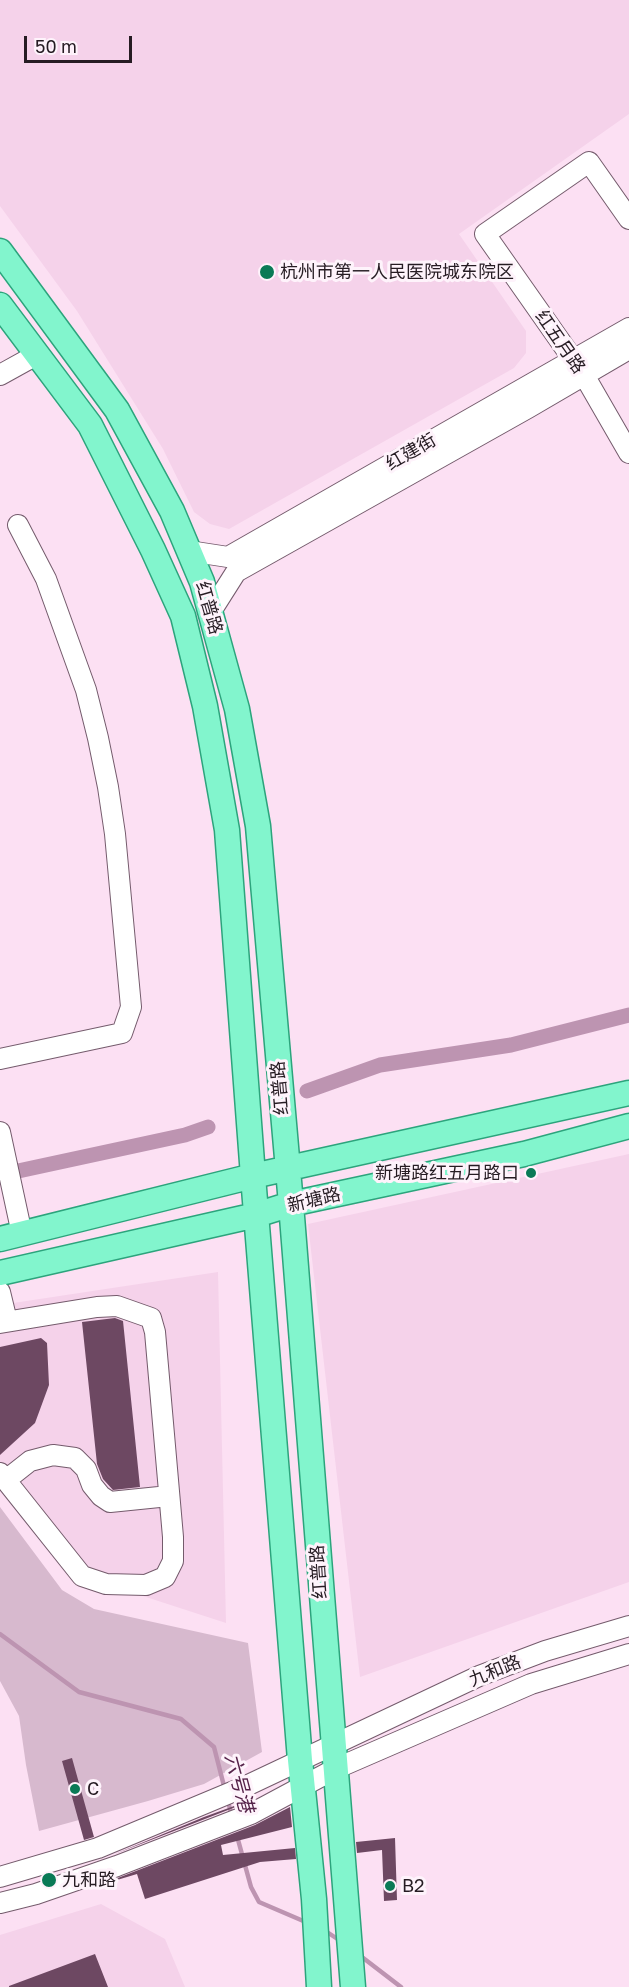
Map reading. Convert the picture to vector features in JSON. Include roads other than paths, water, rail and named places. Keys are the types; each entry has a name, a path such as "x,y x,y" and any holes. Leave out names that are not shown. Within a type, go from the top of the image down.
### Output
{"main road":[{"name":"红普路","path":"0,251 117,410 172,512 202,582 237,710 258,826 286,1169 291,1204 353,1979"},
{"name":"红普路","path":"0,305 90,424 183,616 205,706 227,830 302,1786 314,1899 319,1987"},
{"name":"新塘路","path":"11,1237 253,1176 629,1093"},
{"name":"新塘路","path":"0,1273 256,1215 291,1204 524,1154 629,1126"}],"street":[{"name":"红五月路","path":"629,219 589,162 485,234 578,368 629,453"},
{"name":"红建街","path":"210,613 236,572 578,368 629,328"},
{"name":"红建街","path":"189,551 228,557 578,368 629,349"},
{"path":"0,375 38,354"},
{"path":"0,1059 122,1033 131,1007 115,834 98,738 86,690 46,579 18,525"},
{"path":"0,1132 11,1237"},
{"path":"0,1292 3,1322 117,1306 151,1318 155,1332 169,1496 173,1561 165,1577 146,1585 106,1584 82,1576 3,1476 30,1461 53,1455 75,1458 86,1469 92,1485 101,1496 110,1502 169,1496"},
{"name":"九和路","path":"0,1877 98,1848 244,1787 480,1676 545,1651 629,1626"},
{"name":"九和路","path":"0,1903 107,1870 251,1814 335,1769 531,1684 629,1654"}],"waterway":[{"path":"307,1091 380,1065 511,1045 629,1015"},
{"path":"0,1175 185,1135 208,1127"},
{"name":"六号港","path":"0,1634 79,1692 181,1719 214,1747 225,1790"},
{"name":"六号港","path":"227,1798 232,1816"},
{"name":"六号港","path":"237,1836 251,1887 259,1902 308,1923"},
{"name":"六号港","path":"324,1930 342,1942"},
{"name":"六号港","path":"358,1954 401,1987"}],"place":[{"name":"杭州市第一人民医院城东院区","path":"267,272"},
{"name":"新塘路红五月路口","path":"531,1173"},
{"name":"C","path":"75,1789"},
{"name":"九和路","path":"49,1880"},
{"name":"B2","path":"390,1886"}]}
